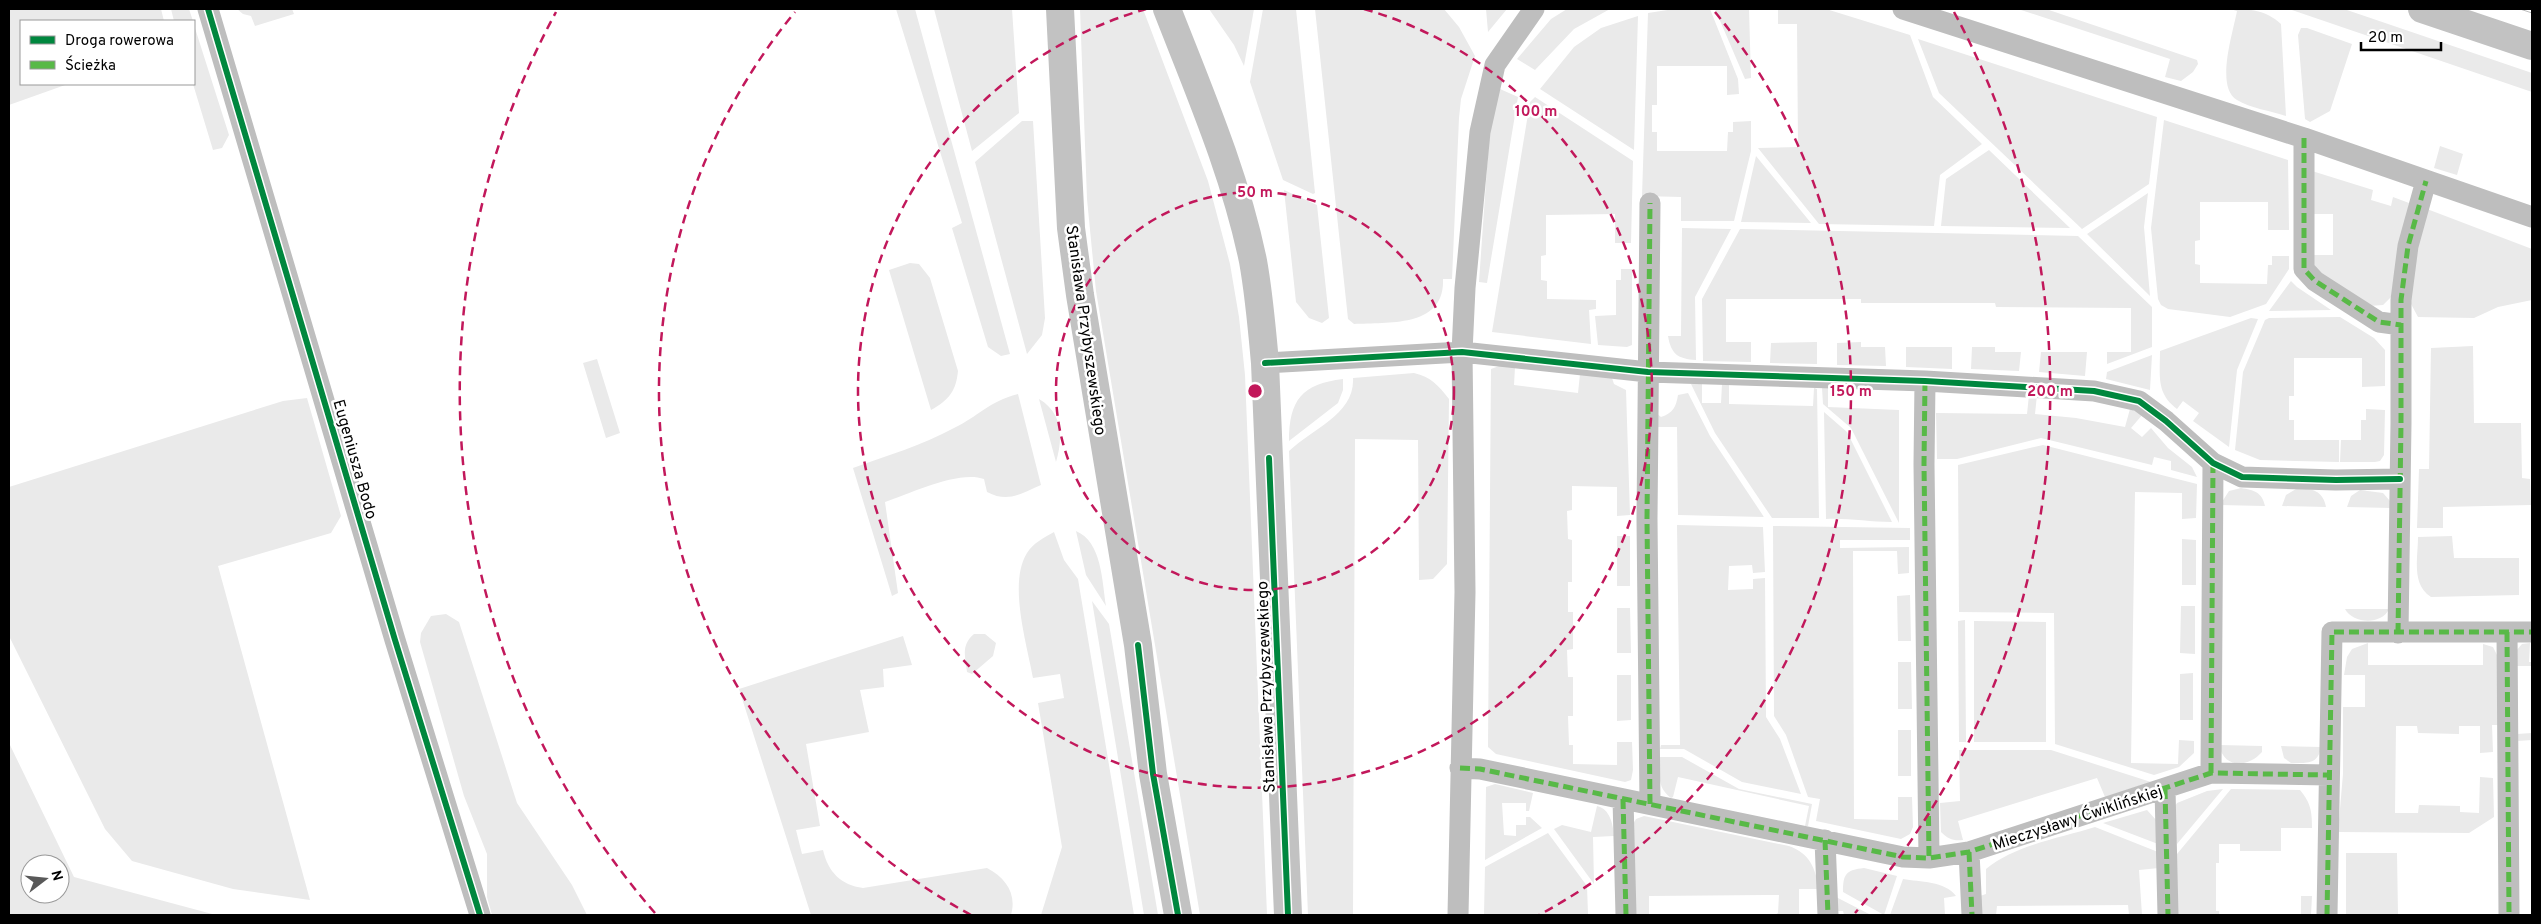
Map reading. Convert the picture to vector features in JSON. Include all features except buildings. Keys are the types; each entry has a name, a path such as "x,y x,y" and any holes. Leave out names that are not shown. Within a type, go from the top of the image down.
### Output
{"street":[{"name":"Eugeniusza Bodo","path":"208,9 393,631 480,915"},
{"name":"Stanisława Przybyszewskiego","path":"1060,9 1071,228 1077,276 1138,645 1153,774 1178,915"},
{"name":"Stanisława Przybyszewskiego","path":"1167,9 1221,149 1239,205 1257,286 1265,363 1288,915"},
{"path":"1458,915 1464,592 1462,352 1466,288 1480,132 1495,65 1534,9"},
{"path":"1904,9 2304,138 2532,218"},
{"path":"2422,9 2532,46"},
{"path":"2304,138 2304,269 2320,285 2380,322 2402,325"},
{"path":"2398,633 2402,325 2400,300 2408,246 2426,181"},
{"path":"1650,203 1646,520 1650,804"},
{"path":"1265,363 1462,352 1648,372 1925,381 2094,391 2139,401 2213,463 2242,477 2336,480 2400,479"},
{"path":"1925,381 1924,464 1929,858"},
{"path":"2211,773 2213,463"},
{"path":"2327,915 2332,632 2532,632"},
{"path":"2507,632 2509,915"},
{"name":"Mieczysławy Ćwiklińskiej","path":"1460,768 1480,769 1902,857 1929,858 1969,852 2211,773 2330,775"},
{"path":"2164,789 2168,915"},
{"path":"1623,799 1626,915"},
{"path":"1825,840 1828,915"},
{"path":"1969,852 1972,915"}],"shaded area":[{"path":"9,9 161,9 164,20 20,20 20,85 65,85 9,105"},
{"path":"171,9 189,9 193,20 174,20"},
{"path":"237,9 292,9 294,14 255,26 251,16 243,14"},
{"path":"896,9 915,9 1010,354 1001,356 988,347 952,228 962,223"},
{"path":"934,9 1012,9 1019,113 972,151"},
{"path":"1080,9 1143,9 1208,181 1230,264 1239,317 1245,375 1267,915 1200,915 1096,291 1087,199"},
{"path":"1209,9 1254,9 1244,66 1234,45"},
{"path":"1263,9 1296,9 1315,193 1313,194 1283,180 1250,82"},
{"path":"1315,9 1444,9 1459,27 1475,56 1461,99 1459,118 1452,279 1443,279 1441,295 1435,306 1425,314 1412,319 1398,322 1354,324 1348,319"},
{"path":"1486,9 1507,9 1488,32"},
{"path":"1567,9 1610,9 1574,29 1535,70 1517,59 1551,19"},
{"path":"1674,9 1710,9 1738,79 1739,94 1727,95 1727,66 1657,66 1657,105 1652,105 1652,132 1657,132 1657,151 1727,151 1728,132 1733,132 1733,122 1751,121 1751,151 1734,221 1681,221 1681,197 1642,196 1648,13"},
{"path":"1715,9 1749,9 1751,78 1745,79"},
{"path":"1778,9 1826,9 1910,35 1933,97 1982,144 1940,175 1934,226 1819,224 1758,148 1798,147 1797,24 1778,24"},
{"path":"2018,9 2046,9 2197,60 2198,64 2193,72 2181,81 2165,77 2170,59"},
{"path":"2230,9 2244,9 2264,13 2281,24 2286,116 2248,105 2237,100 2231,93 2227,84 2226,72 2229,45 2237,11"},
{"path":"2289,9 2344,9 2532,73 2532,92"},
{"path":"1638,16 1634,150 1540,89 1574,47 1601,28"},
{"path":"195,28 229,135 222,148 213,150 193,85 195,85"},
{"path":"2301,28 2307,28 2352,44 2330,111 2310,122 2305,119 2298,35"},
{"path":"1918,39 2157,117 2149,184 2082,229 1939,93"},
{"path":"1500,89 1518,97 1487,283 1479,282 1490,125"},
{"path":"1535,97 1633,161 1631,243 1615,243 1615,214 1546,215 1546,255 1541,256 1541,280 1547,281 1547,299 1596,300 1596,309 1589,310 1591,344 1492,332 1530,102"},
{"path":"2164,120 2288,160 2289,230 2268,230 2268,202 2200,202 2200,240 2195,241 2195,264 2200,265 2200,283 2267,284 2268,265 2272,265 2272,256 2289,256 2289,269 2266,304 2230,317 2168,309 2161,305 2158,299 2151,228"},
{"path":"1022,121 1033,121 1045,318 1042,335 1027,354 975,162"},
{"path":"2440,146 2463,154 2457,175 2434,168"},
{"path":"1989,150 2070,228 1941,226 1946,179"},
{"path":"1756,156 1811,223 1741,222"},
{"path":"2312,171 2373,190 2371,200 2391,206 2393,197 2409,203 2392,296 2383,305 2369,306 2322,276 2314,265 2313,255 2333,255 2333,214 2313,214"},
{"path":"1284,190 1317,205 1329,318 1322,323 1309,318 1296,302"},
{"path":"2148,193 2144,227 2150,296 2087,234"},
{"path":"2427,209 2532,249 2532,300 2498,307 2474,318 2418,317 2410,302 2417,242"},
{"path":"1682,228 1731,229 1695,297 1696,360 1680,357 1676,354 1671,347 1668,336 1681,336"},
{"path":"1740,229 2078,236 2152,307 2152,347 2107,364 2107,352 2131,352 2131,308 1996,307 1995,303 1861,303 1861,299 1726,299 1726,342 1751,342 1751,362 1703,361 1702,299"},
{"path":"910,263 919,264 930,278 958,371 955,384 947,399 931,410 889,270"},
{"path":"1621,269 1632,269 1632,345 1627,347 1598,345 1595,316 1616,315 1616,280 1621,280"},
{"path":"2291,281 2297,287 2331,310 2269,311"},
{"path":"2340,317 2374,338 2385,350 2385,386 2362,387 2362,358 2294,358 2294,396 2289,396 2289,420 2294,420 2294,440 2339,440 2339,462 2260,460 2235,450 2243,372 2265,320 2269,318"},
{"path":"2251,318 2258,319 2237,370 2229,447 2193,421 2199,413 2183,401 2177,409 2165,397 2160,376 2160,351"},
{"path":"1817,342 1817,364 1770,363 1771,343"},
{"path":"1861,342 1861,347 1885,347 1886,366 1837,365 1837,343"},
{"path":"2473,346 2474,423 2521,423 2522,478 2530,479 2531,505 2443,507 2443,528 2417,528 2419,469 2429,469 2431,348"},
{"path":"1906,347 1952,347 1952,369 1906,367"},
{"path":"1972,347 1995,347 1995,352 2021,352 2019,371 1971,369"},
{"path":"2041,352 2087,352 2085,376 2039,372"},
{"path":"2152,355 2150,390 2106,379 2107,372"},
{"path":"597,359 620,433 606,438 583,363"},
{"path":"1502,365 1515,367 1514,385 1578,393 1580,374 1612,378 1614,384 1626,390 1630,515 1617,516 1617,487 1572,486 1572,510 1567,511 1568,539 1572,540 1572,582 1568,582 1568,612 1573,612 1573,649 1567,650 1568,677 1573,677 1573,716 1568,716 1569,745 1573,745 1573,764 1617,765 1617,742 1632,742 1633,770 1631,780 1625,782 1496,754 1488,747 1491,369"},
{"path":"1414,373 1434,382 1449,399 1447,564 1433,579 1419,580 1418,440 1355,439 1353,915 1308,915 1289,451 1340,411 1352,391 1353,378"},
{"path":"1343,379 1343,390 1338,403 1289,441 1292,415 1295,405 1301,396 1317,385"},
{"path":"1691,384 1702,384 1702,403 1721,403 1722,384 1729,385 1729,404 1813,406 1814,388 1817,389 1819,518 1772,518 1715,433"},
{"path":"1822,388 1828,388 1828,407 1899,410 1899,523 1851,428 1823,404"},
{"path":"1688,393 1710,436 1764,517 1678,515 1677,427 1656,427 1656,413 1661,417 1668,414 1675,406 1678,395"},
{"path":"1018,394 1041,485 1014,496 1001,497 987,492 984,479 974,477 962,478 935,484 885,502 898,593 892,596 853,468 930,440 963,423 991,405"},
{"path":"2029,395 2037,395 2035,414 2076,418 2125,427 2130,409 2143,414 2131,428 2142,437 2151,428 2168,448 2192,467 2197,477 2171,470 2171,461 2154,457 2152,465 2041,438 1957,459 1937,459 1936,413 2027,414"},
{"path":"307,398 341,516 331,533 218,566 310,900 233,889 132,861 105,829 9,636 9,487 283,401"},
{"path":"1039,399 1053,411 1057,419 1060,444 1056,462"},
{"path":"2366,409 2385,410 2384,455 2380,461 2375,462 2340,462 2341,440 2361,440 2361,420 2366,420"},
{"path":"1824,412 1847,432 1892,522 1826,519"},
{"path":"2043,445 2197,484 2196,518 2182,519 2182,493 2135,492 2131,763 2178,764 2179,740 2194,741 2194,753 2179,767 2154,775 2055,744 2054,613 1959,612 1958,465"},
{"path":"2241,488 2260,495 2265,506 2220,505 2229,491"},
{"path":"2296,489 2316,491 2322,497 2326,507 2282,506 2286,495"},
{"path":"2360,490 2383,493 2390,501 2391,508 2347,507 2351,496"},
{"path":"1677,525 1763,527 1765,572 1753,573 1752,565 1729,566 1728,590 1753,589 1753,579 1765,578 1766,717 1780,739 1801,794 1742,782 1684,749 1660,749 1661,745 1680,745"},
{"path":"1773,526 1910,528 1910,540 1840,540 1840,548 1909,547 1909,573 1898,574 1897,551 1853,551 1854,819 1898,820 1898,797 1912,797 1913,827 1910,834 1901,839 1816,821 1820,799 1808,797 1786,735 1774,716"},
{"path":"1076,531 1085,536 1096,553 1102,574 1106,606 1086,575"},
{"path":"1054,532 1064,560 1078,579 1134,915 1041,915 1062,847 1038,703 1064,698 1060,674 1033,678 1023,631 1019,580 1022,566 1032,546"},
{"path":"1617,536 1630,536 1630,586 1617,586"},
{"path":"2452,536 2454,558 2519,558 2519,595 2431,597 2425,592 2418,578 2418,537"},
{"path":"2182,539 2196,540 2196,585 2182,585"},
{"path":"1910,595 1911,641 1898,641 1897,596"},
{"path":"1092,601 1109,624 1158,915 1144,915"},
{"path":"2181,606 2195,606 2195,654 2180,653"},
{"path":"1617,608 1630,608 1631,653 1617,653"},
{"path":"2345,609 2389,609 2380,618 2367,621 2354,618"},
{"path":"446,614 459,622 517,803 572,885 587,915 492,915 487,897 487,854 464,796 420,642 421,633 431,616"},
{"path":"1965,620 1966,742 1959,742 1958,621"},
{"path":"1974,621 2046,622 2046,742 1974,742"},
{"path":"974,634 985,634 996,643 993,656 972,674 967,672 965,651 967,642"},
{"path":"903,636 912,665 883,669 884,687 860,690 869,732 806,744 820,826 796,830 802,854 823,850 828,865 837,876 848,884 863,888 987,868 1000,877 1008,887 1012,900 1011,915 811,915 739,689"},
{"path":"2368,643 2368,665 2483,665 2483,644 2493,647 2497,655 2499,725 2492,725 2493,752 2480,753 2480,726 2459,726 2459,734 2418,733 2417,726 2396,726 2395,813 2418,813 2419,805 2460,806 2460,812 2479,813 2480,777 2493,778 2494,817 2469,833 2338,832 2343,774 2343,707 2365,707 2365,675 2344,675 2347,657 2352,649"},
{"path":"2530,643 2529,662 2532,662 2532,666 2514,666 2516,651 2522,644"},
{"path":"1898,662 1911,662 1912,709 1898,709"},
{"path":"2193,673 2193,720 2180,720 2180,674"},
{"path":"1617,675 1631,675 1631,720 1617,721"},
{"path":"1898,730 1911,730 1911,776 1898,776"},
{"path":"2532,733 2532,740 2517,741 2517,734"},
{"path":"9,743 63,854 20,854 20,904 70,904 70,869 74,877 216,915 9,915"},
{"path":"2219,745 2262,746 2262,752 2250,761 2237,764 2226,758"},
{"path":"2281,746 2321,747 2320,753 2311,762 2291,763 2284,758"},
{"path":"1959,750 2051,750 2151,782 2105,797 2097,778 1958,821 1963,840 1953,840 1941,832 1940,803 1960,801"},
{"path":"1660,757 1682,757 1739,789 1812,804 1808,826 1805,826 1809,806 1678,777 1673,797 1671,798 1666,794 1661,785"},
{"path":"1495,784 1533,793 1529,811 1526,811 1526,803 1502,803 1504,835 1516,836 1516,825 1526,825 1526,817 1530,817 1542,828 1485,860 1486,787"},
{"path":"2223,789 2177,844 2172,811 2177,803 2207,791"},
{"path":"2231,789 2300,790 2307,799 2310,808 2312,828 2281,828 2281,851 2240,851 2240,844 2219,844 2219,863 2216,863 2216,911 2219,911 2219,915 2176,915 2173,854 2177,854"},
{"path":"1597,806 1608,814 1612,822 1614,836 1593,837 1594,884 1554,829 1562,825 1591,832"},
{"path":"2147,810 2157,821 2158,844 2103,823"},
{"path":"1644,816 1789,846 1807,857 1816,874 1819,889 1799,889 1799,915 1775,915 1778,913 1779,895 1766,895 1649,896 1649,915 1632,915 1629,831 1636,819"},
{"path":"2095,827 2158,852 2159,868 2139,870 2142,915 2129,915 2128,905 1997,906 1996,915 1980,915 1980,896 1986,894 1986,869 2010,854 2024,848"},
{"path":"1548,833 1587,886 1588,914 1484,915 1485,867"},
{"path":"2346,853 2397,853 2398,915 2346,915"},
{"path":"1864,868 1897,876 1884,915 1843,892 1847,874 1853,870"},
{"path":"1903,879 1939,885 1945,887 1956,896 1944,898 1945,915 1890,915"},
{"path":"2301,896 2312,896 2311,915 2301,915"},
{"path":"1836,897 1871,915 1844,915 1843,911 1837,911"}],"tram line":[{"path":"2520,9 2532,13"}],"marked path":[{"path":"2304,138 2304,269 2315,281 2379,322 2401,325"},
{"path":"2398,633 2401,300 2408,246 2426,181"},
{"path":"1650,203 1647,519 1650,804"},
{"path":"1925,381 1924,464 1929,858"},
{"path":"2211,773 2213,463"},
{"path":"2327,915 2332,632 2532,632"},
{"path":"2507,632 2509,915"},
{"path":"1460,768 1480,769 1903,857 1929,858 1969,852 2211,773 2329,775"},
{"path":"2165,789 2168,915"},
{"path":"1623,799 1626,915"},
{"path":"1825,840 1828,915"},
{"path":"1969,852 1972,915"}],"cycle path":[{"path":"208,9 395,640 480,915"},
{"path":"1265,363 1462,352 1648,372 1925,381 2094,391 2139,401 2166,421 2213,463 2242,477 2336,480 2400,479"},
{"path":"1269,458 1288,915"},
{"path":"1138,645 1153,774 1178,915"}]}
